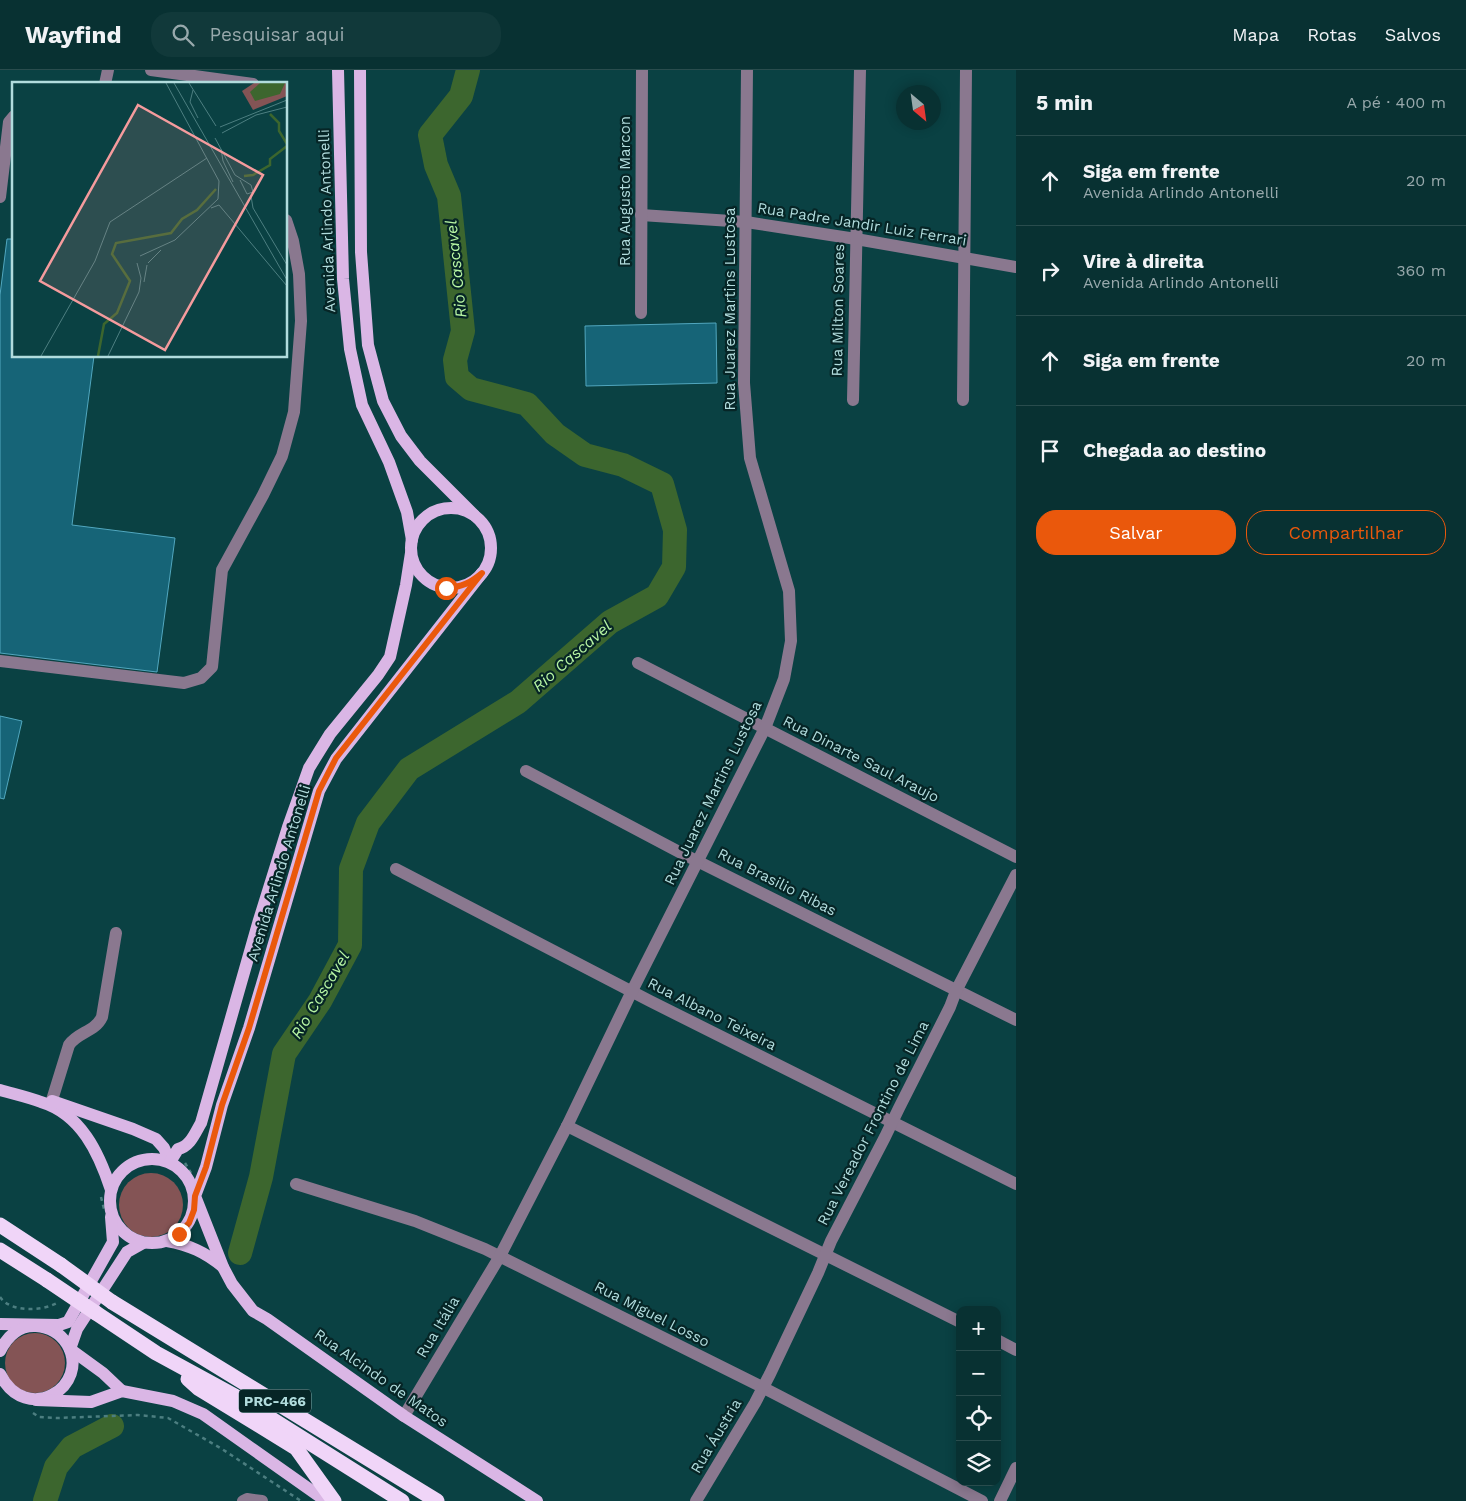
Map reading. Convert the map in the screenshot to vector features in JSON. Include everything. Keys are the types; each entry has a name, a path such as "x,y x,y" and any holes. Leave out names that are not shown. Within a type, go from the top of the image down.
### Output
{"highway":[{"name":"PRC-466","path":"0,1225 61,1265 112,1302 437,1501"},
{"name":"PRC-466","path":"0,1250 156,1353 235,1396 402,1501"},
{"name":"PRC-466","path":"156,1353 198,1388 296,1448 334,1501"}],"main road":[{"name":"Avenida Arlindo Antonelli","path":"170,1162 178,1149 185,1148 192,1140 201,1123 259,920 288,827 309,768 330,734 378,675 390,657 411,553 412,540 408,512 389,462 362,405 350,348 342,278 338,70"},
{"name":"Avenida Arlindo Antonelli","path":"167,1241 179,1234 189,1223 194,1210 196,1191 206,1167 222,1105 249,1028 319,791 336,758 482,573 488,562 491,549 489,536 483,524 420,462 401,436 383,401 368,345 361,252 360,70"},
{"name":"Avenida Arlindo Antonelli","path":"412,540 416,528 425,518 436,511 449,508 462,510 474,515"},
{"path":"411,553 415,566 423,577 434,584 446,588 460,587 472,582 482,573"},
{"path":"0,1090 47,1101 156,1139 164,1148 170,1162"},
{"path":"0,1351 12,1334 21,1328 59,1325 68,1322 113,1242 102,1162 84,1131 47,1101"},
{"path":"105,1190 117,1176 134,1163 156,1158 170,1162"},
{"name":"Rua Alcindo de Matos","path":"170,1162 182,1170 191,1182 196,1191 223,1267 232,1284 253,1311 268,1319 404,1416 537,1501"},
{"path":"108,1213 123,1232 143,1243"},
{"name":"Rua Alcindo de Matos","path":"143,1243 167,1241 186,1244 212,1258 223,1267"},
{"path":"36,1400 55,1394 69,1379 72,1369 70,1349 77,1329 127,1252 143,1243"},
{"path":"0,1324 43,1326 55,1331 64,1339 70,1349 103,1373 122,1391"},
{"path":"0,1374 5,1384 13,1393 24,1398 36,1400 91,1402 122,1391 173,1401 203,1414 326,1501"}],"street":[{"path":"151,70 239,82"},
{"name":"Rua Augusto Marcon","path":"641,313 642,70"},
{"name":"Rua Juarez Martins Lustosa","path":"500,1256 567,1126 632,991 765,728 784,679 790,642 789,591 750,458 744,383 747,70"},
{"name":"Rua Milton Soares","path":"853,400 860,70"},
{"path":"964,400 966,70"},
{"path":"0,197 9,122 12,118"},
{"name":"Rua Padre Jandir Luiz Ferrari","path":"642,215 746,222 856,238 1016,267"},
{"path":"0,661 184,683 200,678 212,667 222,570 282,456 294,412 301,321 300,284 293,241 288,226"},
{"name":"Rua Dinarte Saul Araujo","path":"638,663 1016,857"},
{"name":"Rua Brasilio Ribas","path":"526,771 1016,1020"},
{"name":"Rua Albano Teixeira","path":"396,869 632,991 1016,1184"},
{"name":"Rua Vereador Frontino de Lima","path":"762,1387 782,1349 831,1241 1016,875"},
{"path":"47,1101 69,1045 74,1038 99,1024 102,1017 116,933"},
{"path":"567,1126 956,1320"},
{"name":"Rua Miguel Losso","path":"296,1184 415,1221 500,1256 762,1387 982,1501"},
{"name":"Rua Itália","path":"404,1416 500,1256"},
{"path":"1001,1342 1016,1350"},
{"name":"Rua Áustria","path":"696,1501 762,1387"},
{"path":"1000,1501 1016,1468"},
{"path":"243,1501 247,1499 262,1501"}],"path":[{"path":"178,1149 196,1191"},
{"path":"105,1190 108,1213"},
{"path":"0,1297 2,1300 20,1308 41,1308 54,1305 60,1301"},
{"path":"32,1412 39,1417 57,1418 138,1415 168,1418 222,1449 301,1501"}],"shaded area":[{"path":"145,1173 157,1173 174,1182 181,1193 183,1205 181,1217 174,1228 157,1237 145,1237 133,1232 124,1223 119,1211 119,1199 124,1187 133,1178"},
{"path":"29,1333 41,1333 52,1338 60,1346 65,1357 63,1375 52,1388 41,1393 29,1393 18,1388 10,1380 5,1369 5,1357 10,1346 18,1338"}],"building":[{"path":"7,239 12,239 12,358 94,358 72,525 175,538 157,672 0,653 0,295"},
{"path":"716,323 717,383 586,386 585,326"},
{"path":"0,716 22,721 4,799 0,798"}],"waterway":[{"name":"Rio Cascavel","path":"240,1253 261,1177 284,1054 320,1001 350,945 351,869 368,823 409,769 518,702 610,622 657,596 674,567 675,530 662,484 623,465 585,455 555,434 527,404 471,389 457,377 455,360 463,331 449,196 436,165 430,135 461,96 468,70"},
{"name":"Rio Cascavel","path":"45,1501 56,1467 72,1447 112,1426"}],"route":[{"path":"179,1234 189,1223 194,1210 195,1196 206,1167 222,1105 249,1028 319,791 336,758 482,573 472,582 460,587 446,588"}]}
